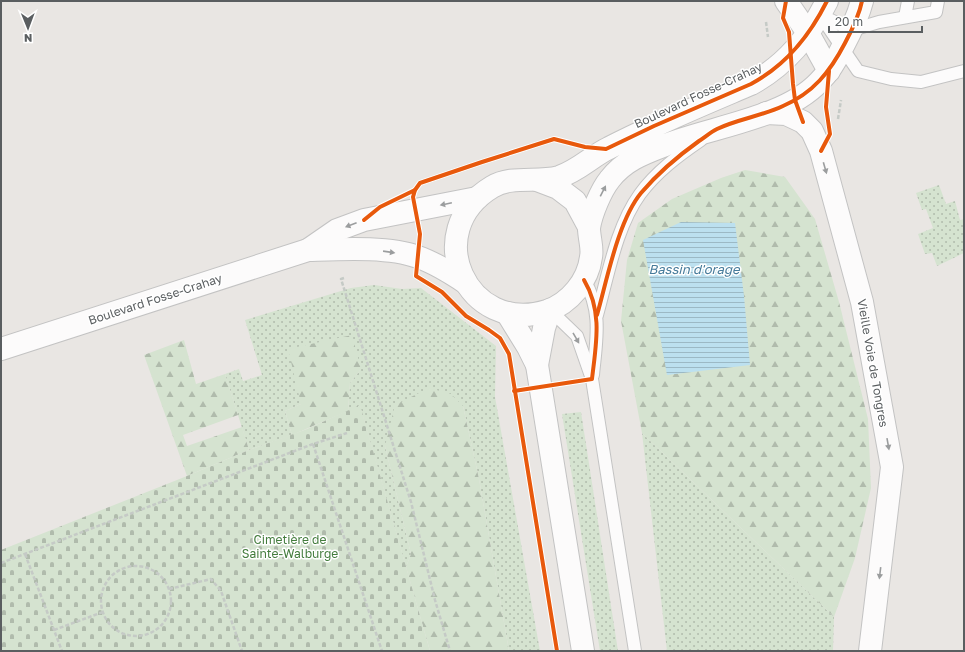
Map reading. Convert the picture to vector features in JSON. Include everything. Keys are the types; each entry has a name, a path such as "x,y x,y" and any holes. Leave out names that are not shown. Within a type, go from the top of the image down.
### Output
{"main road":[{"path":"786,1 808,33 828,71"},
{"name":"Boulevard Fosse-Crahay","path":"589,228 595,208 604,189 624,164 638,156 677,140 766,113 796,100 818,83 828,71 847,39 862,1"},
{"name":"Boulevard Fosse-Crahay","path":"466,284 457,261 456,236 464,215 477,198 495,185 516,180 537,180 560,177 585,164 606,149 766,76 790,56 808,33 823,8"},
{"name":"Vieille Voie de Tongres","path":"766,113 786,114 803,122 812,131 821,152 862,302 892,467 870,651"},
{"name":"Boulevard Fosse-Crahay","path":"1,349 308,250 354,249 385,251 417,256 446,270 466,284 486,304 507,313 530,315 550,310 567,300 584,280 592,257 589,228 575,201 558,188 537,180"},
{"name":"Boulevard Fosse-Crahay","path":"308,250 337,230 364,220 477,198"},
{"path":"536,364 544,328 550,310"},
{"path":"507,313 528,347 536,364 583,651"}],"lane":[{"path":"905,18 908,1"},
{"path":"847,39 879,22 936,12 938,1"},
{"path":"823,8 847,39"},
{"path":"823,8 847,39 858,71 891,79 921,82 964,71"},
{"path":"592,379 597,334 597,315 620,234 629,213 640,194 656,176 682,153 716,129"},
{"path":"584,280 590,291 597,315"},
{"path":"550,310 576,336 592,379 635,651"}],"path":[{"path":"765,19 768,33 767,39"},
{"path":"348,277 341,279 411,502 435,600 450,651"},
{"path":"1,562 313,444 347,433"},
{"path":"313,444 382,651"},
{"path":"25,554 62,651"},
{"path":"138,566 151,569 162,578 169,589 171,603 168,616 159,627 147,634 134,636 120,632 109,624 103,612 101,599 104,585 113,575 124,568 138,566"},
{"path":"169,589 211,579 221,591 242,651"},
{"path":"54,630 103,612"}],"green space":[{"path":"745,170 785,177 815,219 839,302 868,419 871,488 855,558 834,617 642,433 621,321 627,260 638,223 672,199 721,178"},
{"path":"939,185 946,204 955,201 960,220 964,219 964,253 937,266 932,253 925,254 918,234 933,228 926,209 922,210 916,193"},
{"path":"374,285 402,289 421,288 496,346 495,397 540,651 509,651 479,479 463,406 385,446 411,554 406,567 360,406 348,411 350,383 361,369 301,404 285,411 292,435 249,450 225,374 239,369 243,381 262,375 245,320 351,288"},
{"path":"352,335 361,369 350,383 348,411 292,435 285,411 301,404 288,349"},
{"path":"184,340 196,384 225,374 238,415 183,435 187,446 242,427 249,450 187,476 144,355"},
{"path":"429,388 451,394 463,406 479,479 509,651 430,651 406,567 411,554 385,446 395,405"},
{"name":"Cimetière de Sainte-Walburge","path":"360,405 430,651 1,651 1,550 249,450 307,429"},
{"path":"581,412 618,651 600,651 562,414"},
{"path":"642,433 834,617 833,651 667,651"}],"water":[{"name":"Bassin d'orage","path":"681,222 735,223 744,296 750,365 667,375 643,240"}],"cycle path":[{"path":"786,1 783,18 789,32 795,100 803,122"},
{"path":"557,651 509,354 500,338 466,316 442,292 416,276 420,234 413,197 415,190 420,183 554,139 585,147 606,149 654,126 751,84 786,59 804,38 827,1"},
{"path":"597,315 614,251 626,219 641,193 668,165 712,132 733,123 783,106 794,101 812,88 827,72 839,54 855,23 862,1"},
{"path":"821,151 830,134 826,107 829,71"},
{"path":"364,220 380,207 415,190"},
{"path":"514,391 592,379 597,328 594,304 584,280"}]}
